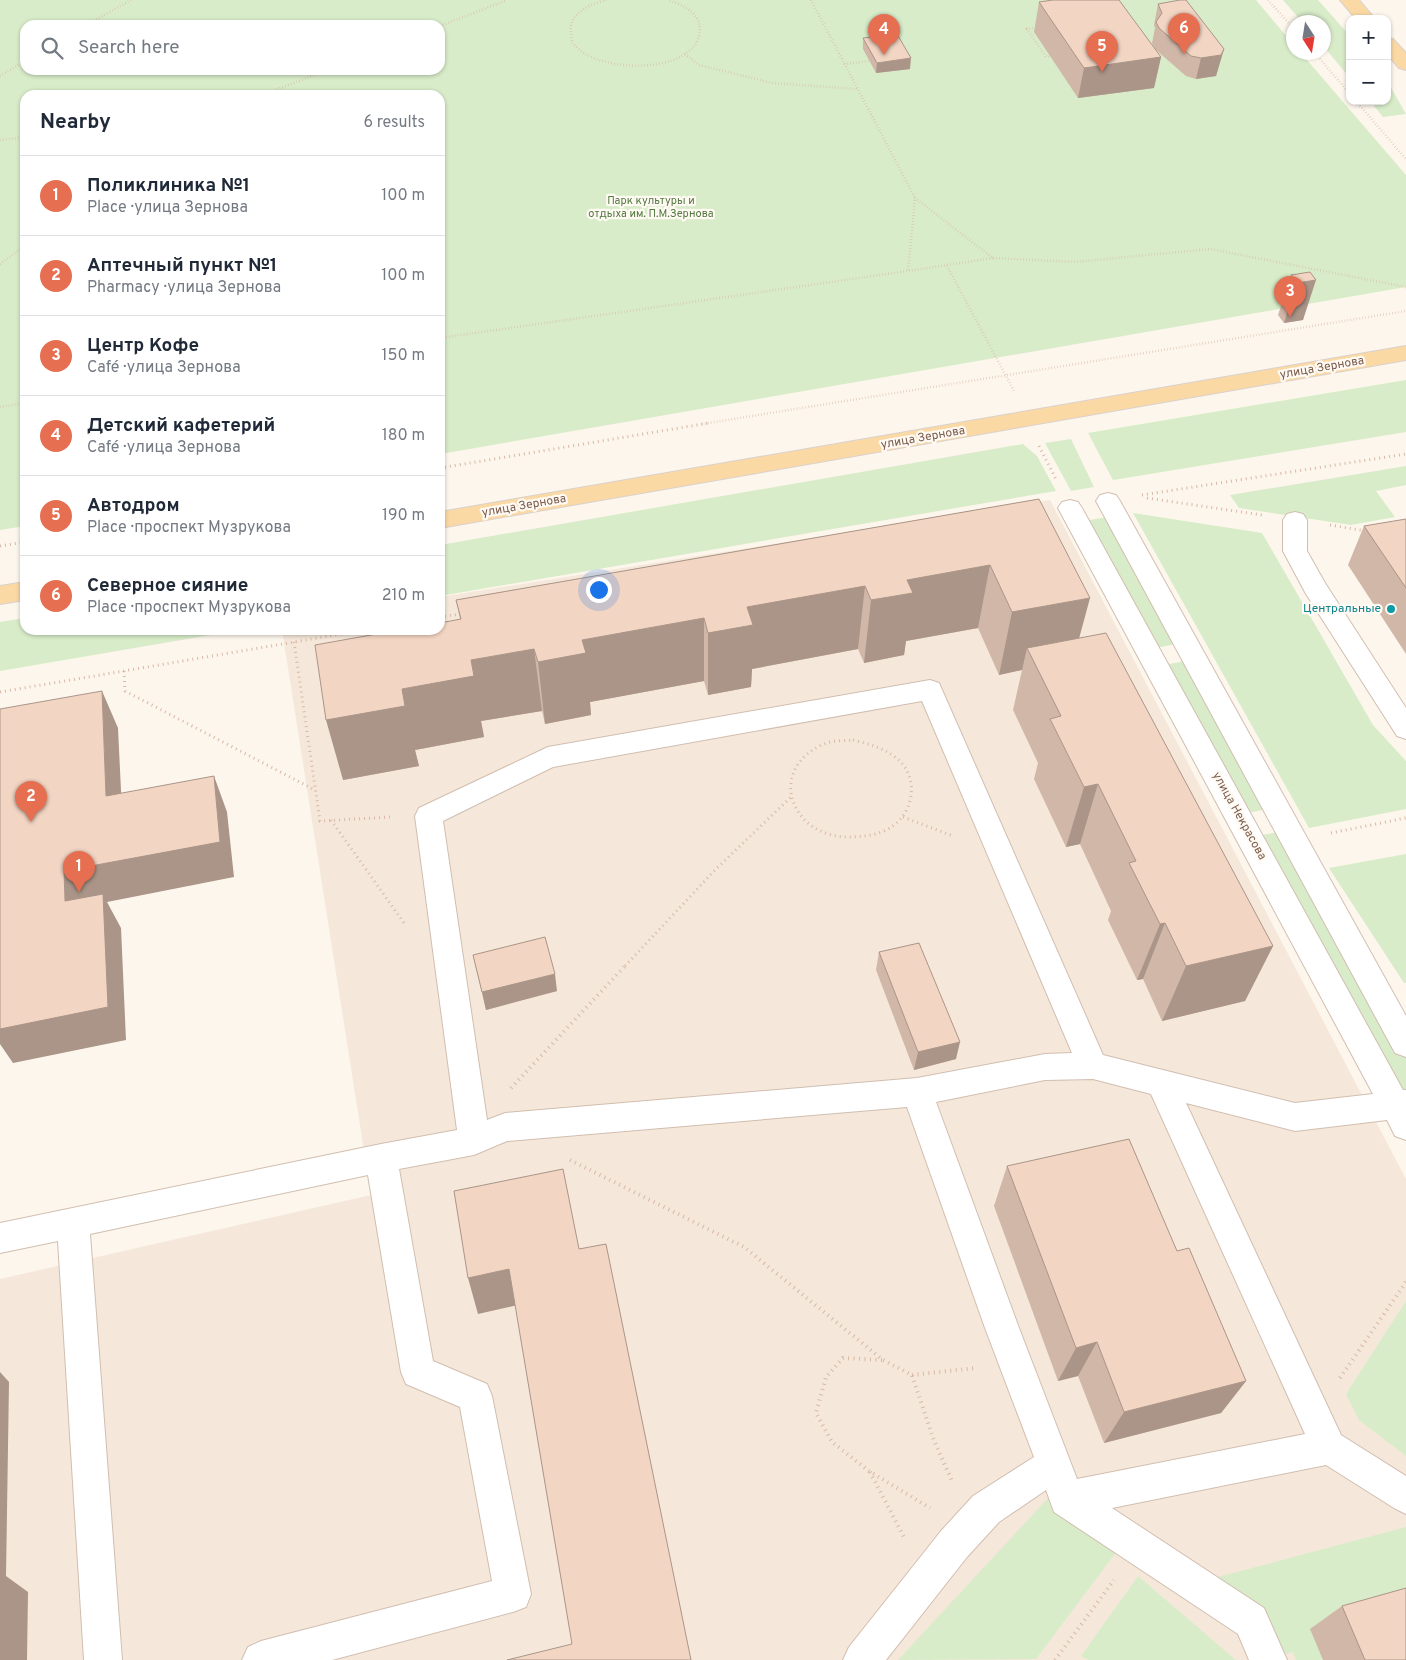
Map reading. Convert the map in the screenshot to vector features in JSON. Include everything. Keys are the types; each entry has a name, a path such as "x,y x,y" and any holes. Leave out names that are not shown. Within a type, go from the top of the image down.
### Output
{"main road":[{"path":"1349,0 1362,15"},
{"path":"1391,47 1406,64"},
{"name":"улица Зернова","path":"445,519 1406,353"},
{"path":"0,595 20,592"}],"street":[{"path":"1108,501 1296,840 1406,1044"},
{"name":"улица Некрасова","path":"1070,508 1403,1112"},
{"path":"1295,520 1295,551 1316,588 1406,729"},
{"path":"471,1127 429,816 548,757 930,690 1093,1066"},
{"path":"0,1238 381,1158 471,1127 505,1127 917,1092 1045,1067 1093,1066 1295,1117 1403,1112"},
{"path":"1161,1083 1329,1448 1406,1496"},
{"path":"917,1092 1068,1499 1251,1621 1268,1660"},
{"path":"262,1660 513,1594 475,1396 418,1372 381,1158"},
{"path":"73,1223 103,1660"},
{"path":"1068,1499 1329,1448"},
{"path":"862,1660 926,1578 977,1520 1054,1464"}],"path":[{"path":"95,20 131,0"},
{"path":"445,24 507,0"},
{"path":"606,0 583,10 572,20 569,32 572,43 584,54 601,61 622,66 667,62 685,54 696,44 702,33 700,22 692,12 679,3 668,0"},
{"path":"810,0 915,198 993,258"},
{"path":"1268,0 1286,20"},
{"path":"1045,26 1027,29 1046,57 1050,56"},
{"path":"685,54 699,65 772,83 857,89"},
{"path":"1321,60 1346,89"},
{"path":"844,64 869,61"},
{"path":"0,76 20,64"},
{"path":"276,90 314,75"},
{"path":"1359,105 1406,159"},
{"path":"0,140 20,138"},
{"path":"908,271 915,198"},
{"path":"445,337 993,258 1075,262 1210,249 1406,287"},
{"path":"0,264 20,250"},
{"path":"946,266 1008,376"},
{"path":"445,467 746,416 1008,376 1406,311"},
{"path":"0,407 20,404"},
{"path":"1373,532 1134,496 1406,454"},
{"path":"0,546 20,543"},
{"path":"445,616 470,612"},
{"path":"0,692 335,635"},
{"path":"294,642 320,821 429,816"},
{"path":"124,671 125,691 315,790"},
{"path":"853,740 875,744 894,755 907,770 913,789 910,808 898,824 878,835 854,839 830,835 809,824 794,807 791,796 788,786 794,767 809,751 831,742 853,740"},
{"path":"471,1127 494,1106 716,869 791,796"},
{"path":"1296,840 1406,818"},
{"path":"331,820 396,914 408,928"},
{"path":"567,1158 744,1247 883,1360 912,1375 1016,1363"},
{"path":"1315,1416 1406,1282"},
{"path":"883,1360 843,1358 826,1377 816,1413 832,1442 869,1471 977,1520"},
{"path":"912,1375 934,1441 955,1486 977,1520"},
{"path":"869,1471 926,1578"},
{"path":"1055,1660 1139,1546"}],"shaded area":[{"path":"1050,500 1406,1179 1406,1660 0,1660 0,1279 371,1195 283,635 445,635 445,596"}],"green space":[{"name":"Парк культуры и отдыха им. П.М.Зернова","path":"0,0 1256,0 1286,36 1286,60 1307,60 1406,175 1406,287 445,453 445,90 20,90 20,527 0,530"},
{"path":"1283,0 1318,0 1346,32 1346,73 1331,55 1331,15 1296,15"},
{"path":"1391,88 1406,114 1383,117 1373,105 1391,105"},
{"path":"1406,380 1406,432 1113,480 1088,433"},
{"path":"1071,439 1094,487 1071,491 1045,443"},
{"path":"1023,444 1037,456 1056,491 445,595 445,544"},
{"path":"1406,466 1406,485 1376,491 1395,517 1351,525 1239,508 1230,495"},
{"path":"1133,513 1262,533 1373,725 1406,761 1406,809 1309,828"},
{"path":"1113,516 1182,643 1155,648 1084,521"},
{"path":"20,619 20,635 211,635 0,671 0,622"},
{"path":"1190,660 1271,808 1244,814 1164,665"},
{"path":"1284,831 1406,1053 1406,1096 1256,836"},
{"path":"1406,854 1406,983 1404,983 1329,868"},
{"path":"1406,1301 1406,1456 1359,1420 1346,1394"},
{"path":"1048,1498 1120,1547 1036,1659 898,1660"},
{"path":"1406,1527 1406,1660 1296,1660 1293,1652 1271,1658 1203,1581"},
{"path":"1138,1576 1236,1660 1089,1660 1081,1656"}],"building":[{"path":"1053,0 1119,0 1161,57 1084,68 1039,2"},
{"path":"1186,0 1224,49 1221,55 1201,58 1191,56 1159,28 1156,22 1162,13 1158,4"},
{"path":"897,34 911,58 877,63 863,38"},
{"path":"1310,272 1316,280 1297,283 1291,275"},
{"path":"1039,499 1090,598 1012,612 990,565 907,580 913,593 871,600 865,586 747,607 753,625 708,633 704,618 582,640 586,653 538,662 534,649 471,660 474,676 402,689 405,706 326,720 315,645 371,635 445,635 445,622 461,619 456,600"},
{"path":"1406,519 1406,588 1364,526"},
{"path":"1106,633 1273,946 1186,966 1165,923 1160,924 1129,863 1136,861 1098,784 1084,787 1050,719 1061,716 1027,648"},
{"path":"102,691 106,796 214,776 220,842 64,871 65,901 103,894 108,1007 0,1029 0,709"},
{"path":"545,937 555,974 482,992 473,955"},
{"path":"919,943 960,1042 918,1052 879,952"},
{"path":"1129,1139 1177,1251 1189,1248 1246,1381 1124,1412 1097,1342 1076,1348 1007,1166"},
{"path":"563,1169 579,1249 606,1244 691,1660 507,1660 572,1644 509,1269 468,1278 454,1191"},
{"path":"1406,1588 1406,1660 1365,1660 1342,1606"}],"place":[{"name":"Северное сияние","path":"1184,54"},
{"name":"Детский кафетерий","path":"884,55"},
{"name":"Автодром","path":"1102,72"},
{"name":"Центр Кофе","path":"1290,317"},
{"name":"Центральные","path":"1391,609"},
{"name":"Аптечный пункт №1","path":"31,822"},
{"name":"Поликлиника №1","path":"79,892"}]}
